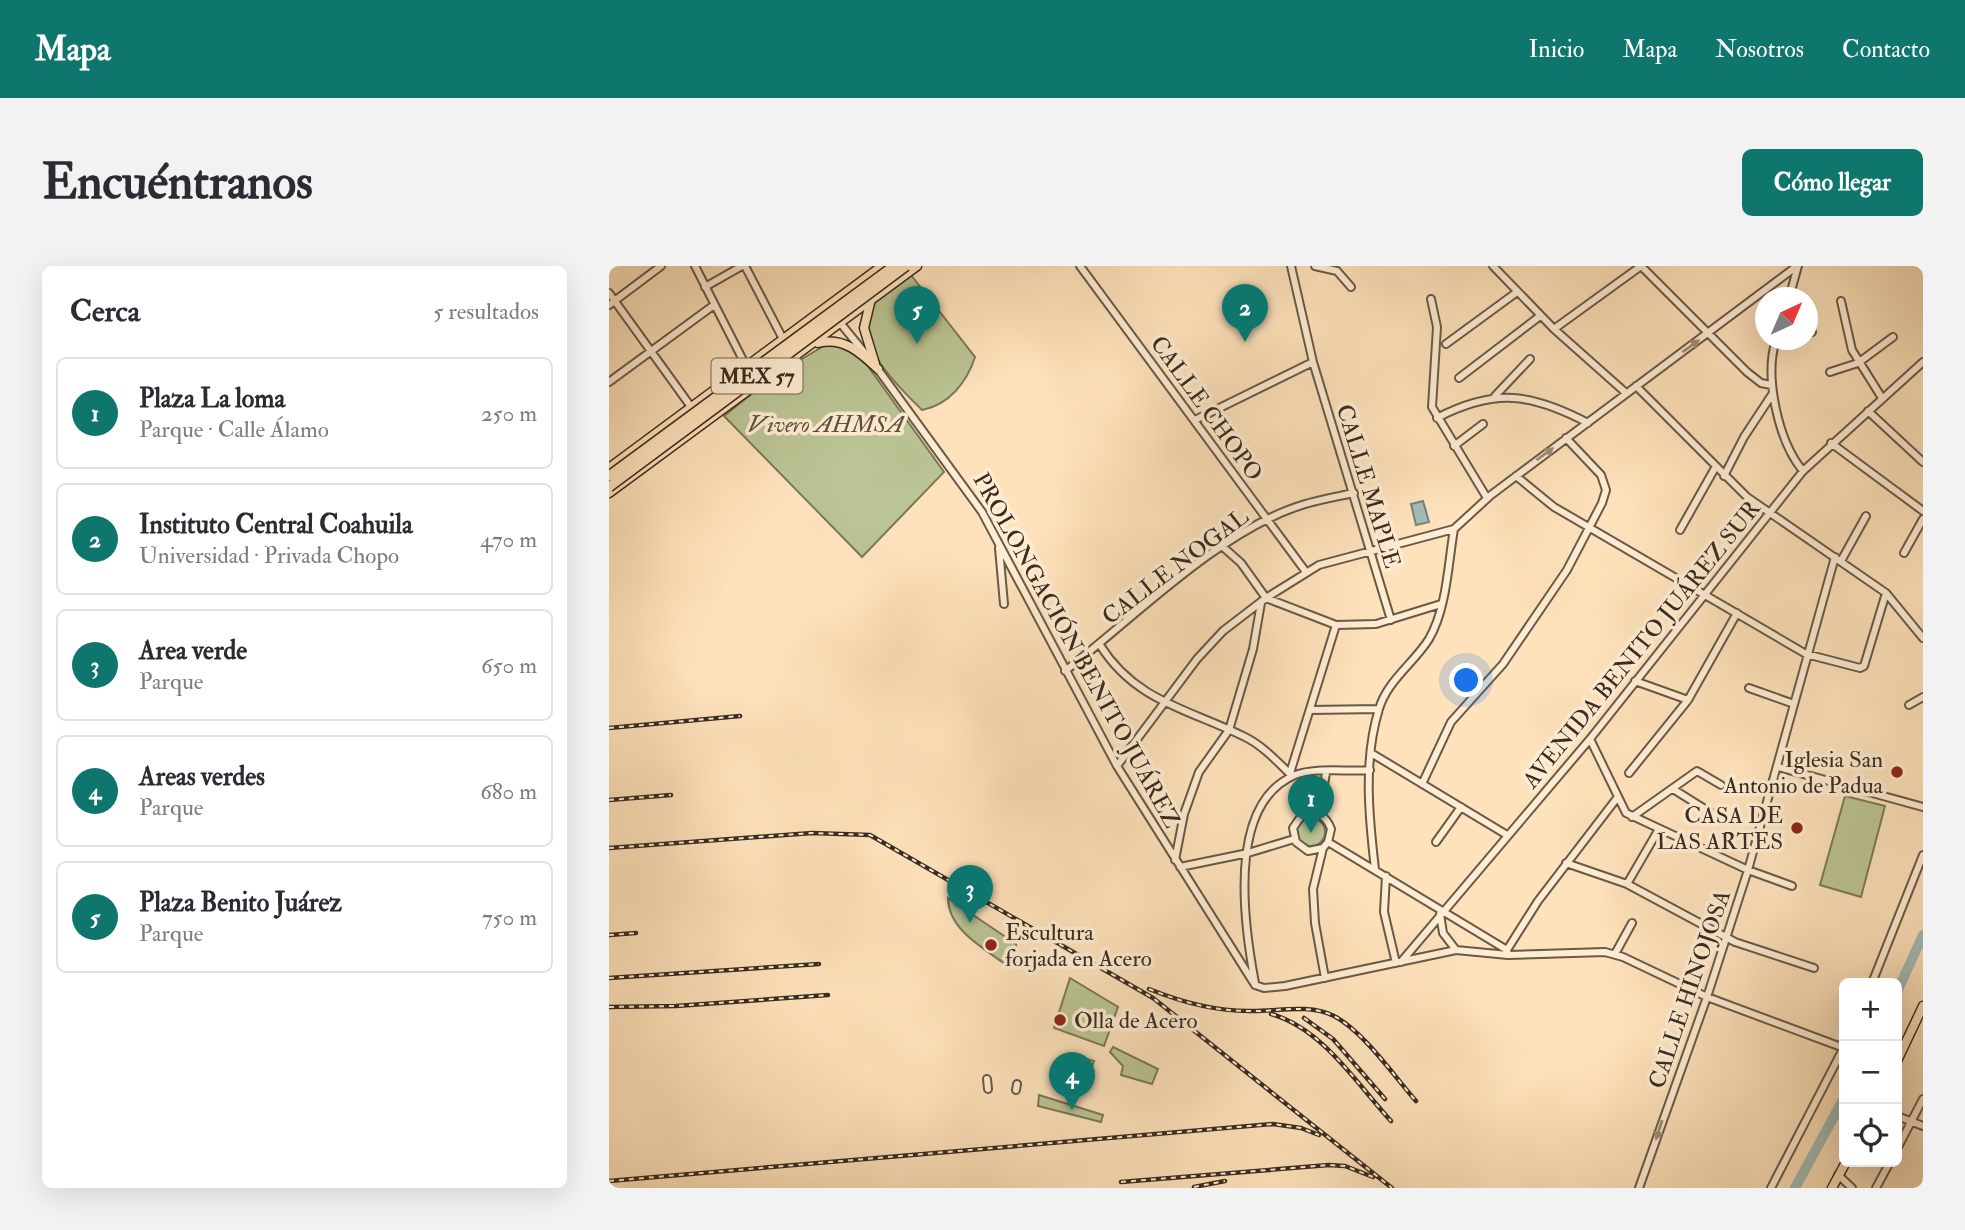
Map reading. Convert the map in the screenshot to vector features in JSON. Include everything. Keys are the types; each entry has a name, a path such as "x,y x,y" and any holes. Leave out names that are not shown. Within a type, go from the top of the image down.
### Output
{"highway":[{"name":"MEX 57","path":"609,477 894,266"},
{"name":"MEX 57","path":"609,487 906,266"}],"main road":[{"path":"609,468 880,266"},
{"path":"609,493 917,266"},
{"path":"870,302 864,328 876,366"},
{"path":"812,345 832,340 845,344 876,366"},
{"path":"1902,1050 1923,1006"},
{"path":"1832,1188 1843,1167"}],"street":[{"path":"612,303 661,266"},
{"path":"695,266 746,366"},
{"path":"705,287 744,266 783,339"},
{"name":"CALLE CHOPO","path":"1080,266 1306,572"},
{"name":"CALLE MAPLE","path":"1291,266 1313,362 1391,620"},
{"path":"1315,266 1337,271 1351,287"},
{"path":"1493,266 1540,316 1626,393"},
{"path":"1554,329 1641,266 1755,379 1771,385"},
{"path":"1117,766 1197,659 1223,631 1263,600 1323,564 1454,529 1487,498 1797,266"},
{"path":"1792,287 1797,266"},
{"path":"609,292 612,303 703,423"},
{"path":"1446,344 1517,292"},
{"path":"1431,299 1437,322 1431,402 1437,418 1487,498"},
{"path":"1841,302 1848,339 1858,363 1882,398"},
{"path":"609,382 714,305"},
{"name":"PROLONGACIÓN BENITO JUÁREZ","path":"828,307 952,466 999,543 1117,766 1255,985"},
{"path":"1459,378 1540,316"},
{"path":"1830,372 1858,363 1893,337"},
{"path":"1773,350 1769,362 1771,385 1792,453 1803,471"},
{"path":"1495,396 1530,359"},
{"path":"1195,420 1313,362"},
{"name":"AVENIDA BENITO JUÁREZ SUR","path":"1399,962 1590,739 1803,471 1882,398 1922,366"},
{"path":"1636,386 1724,477 1769,514 1886,593 1923,638"},
{"path":"1724,477 1749,429 1773,393"},
{"path":"1437,418 1470,401 1495,396 1552,406 1588,423"},
{"path":"1868,411 1921,458"},
{"path":"1454,446 1483,424"},
{"path":"1422,784 1451,722 1478,696 1559,584 1602,503 1605,484 1597,467 1566,438"},
{"path":"1831,443 1923,511"},
{"path":"1680,530 1715,468"},
{"path":"1516,476 1554,507 1806,654 1861,668 1886,593"},
{"name":"CALLE NOGAL","path":"1065,671 1223,547 1267,519 1312,502 1354,493"},
{"name":"CALLE HINOJOSA","path":"1639,1188 1727,938 1778,766 1806,654 1838,559 1866,516"},
{"path":"1904,553 1923,519"},
{"path":"1375,869 1369,805 1371,753 1379,709 1391,687 1428,640 1441,604 1454,529"},
{"path":"999,543 1004,604"},
{"path":"1223,547 1244,567 1263,600 1336,625 1363,625 1391,620 1441,604"},
{"path":"1175,860 1185,814 1199,772 1230,730 1253,649 1263,600"},
{"path":"1629,773 1688,700 1737,613"},
{"path":"1336,625 1291,775 1263,800 1254,824 1248,853 1245,925 1255,985 1275,988 1456,950 1507,953 1599,951 1615,954 1707,997 1839,1045"},
{"path":"1100,645 1125,677 1164,701 1255,743 1291,775 1370,770"},
{"path":"1635,681 1688,700"},
{"path":"1749,688 1794,704"},
{"path":"1909,705 1923,697"},
{"path":"1310,710 1379,709"},
{"path":"1590,739 1623,810 1632,817 1748,870 1791,886"},
{"path":"1371,753 1507,835"},
{"path":"1778,766 1923,807"},
{"path":"1632,817 1699,771 1721,785"},
{"path":"1319,814 1326,773"},
{"path":"1673,789 1716,816"},
{"path":"1507,953 1566,863 1617,798"},
{"path":"1436,842 1461,807"},
{"path":"1294,839 1296,821 1308,813 1319,814 1331,829 1314,882 1313,905 1325,978"},
{"path":"1627,884 1659,829"},
{"path":"1180,867 1248,853 1294,839"},
{"path":"1294,839 1308,851 1325,845 1375,869 1507,953"},
{"path":"1874,978 1923,855"},
{"path":"1566,863 1627,884 1727,938 1814,968"},
{"path":"1385,876 1384,912 1399,962"},
{"path":"1442,912 1443,933 1456,950"},
{"path":"1615,954 1632,923"},
{"path":"1771,1188 1839,1057"},
{"path":"987,1079 988,1089"},
{"path":"1902,1139 1923,1099"},
{"path":"1902,1118 1923,1126"},
{"path":"1877,1188 1888,1167"},
{"path":"1838,1175 1852,1188"}],"green space":[{"path":"911,275 975,357 962,383 949,398 922,410 881,365 868,338 867,324 873,305 888,290"},
{"name":"Vivero AHMSA","path":"832,341 857,351 944,472 862,557 724,416 775,375"},
{"path":"1845,796 1885,806 1861,897 1820,885"},
{"path":"1311,818 1321,822 1325,832 1321,842 1311,846 1301,842 1297,832 1301,822"},
{"path":"948,898 1016,944 1017,957 1005,964 977,944 954,919"},
{"path":"1070,978 1118,1007 1104,1046 1054,1028"},
{"path":"1113,1047 1158,1069 1152,1084 1121,1075 1123,1066 1110,1052"},
{"path":"1070,1055 1094,1061 1088,1077 1063,1068"},
{"path":"1039,1095 1103,1115 1101,1122 1038,1106"}],"water":[{"path":"1423,501 1429,522 1416,525 1411,504"}],"waterway":[{"path":"1902,981 1923,935"},
{"path":"1795,1188 1841,1104"}],"railway":[{"path":"609,728 740,716"},
{"path":"609,800 671,795"},
{"path":"609,848 812,833 870,835 1153,998 1392,1188"},
{"path":"609,935 636,933"},
{"path":"609,978 819,964"},
{"path":"1149,989 1185,1002 1236,1011 1303,1009 1334,1016 1367,1043 1416,1101"},
{"path":"609,1007 676,1006 828,995"},
{"path":"1271,1014 1289,1021 1322,1044 1391,1121"},
{"path":"1304,1018 1333,1039 1385,1099"},
{"path":"609,1181 1273,1124 1301,1128 1319,1135"},
{"path":"1121,1182 1329,1165 1345,1166 1373,1177"},
{"path":"1194,1187 1225,1181"}],"place":[{"name":"Instituto Central Coahuila","path":"1245,342"},
{"name":"Plaza Benito Juárez","path":"917,344"},
{"name":"Iglesia San Antonio de Padua","path":"1897,772"},
{"name":"CASA DE LAS ARTES","path":"1797,828"},
{"name":"Plaza La loma","path":"1311,833"},
{"name":"Area verde","path":"970,923"},
{"name":"Escultura forjada en Acero","path":"991,945"},
{"name":"Olla de Acero","path":"1060,1020"},
{"name":"Areas verdes","path":"1072,1110"}]}
